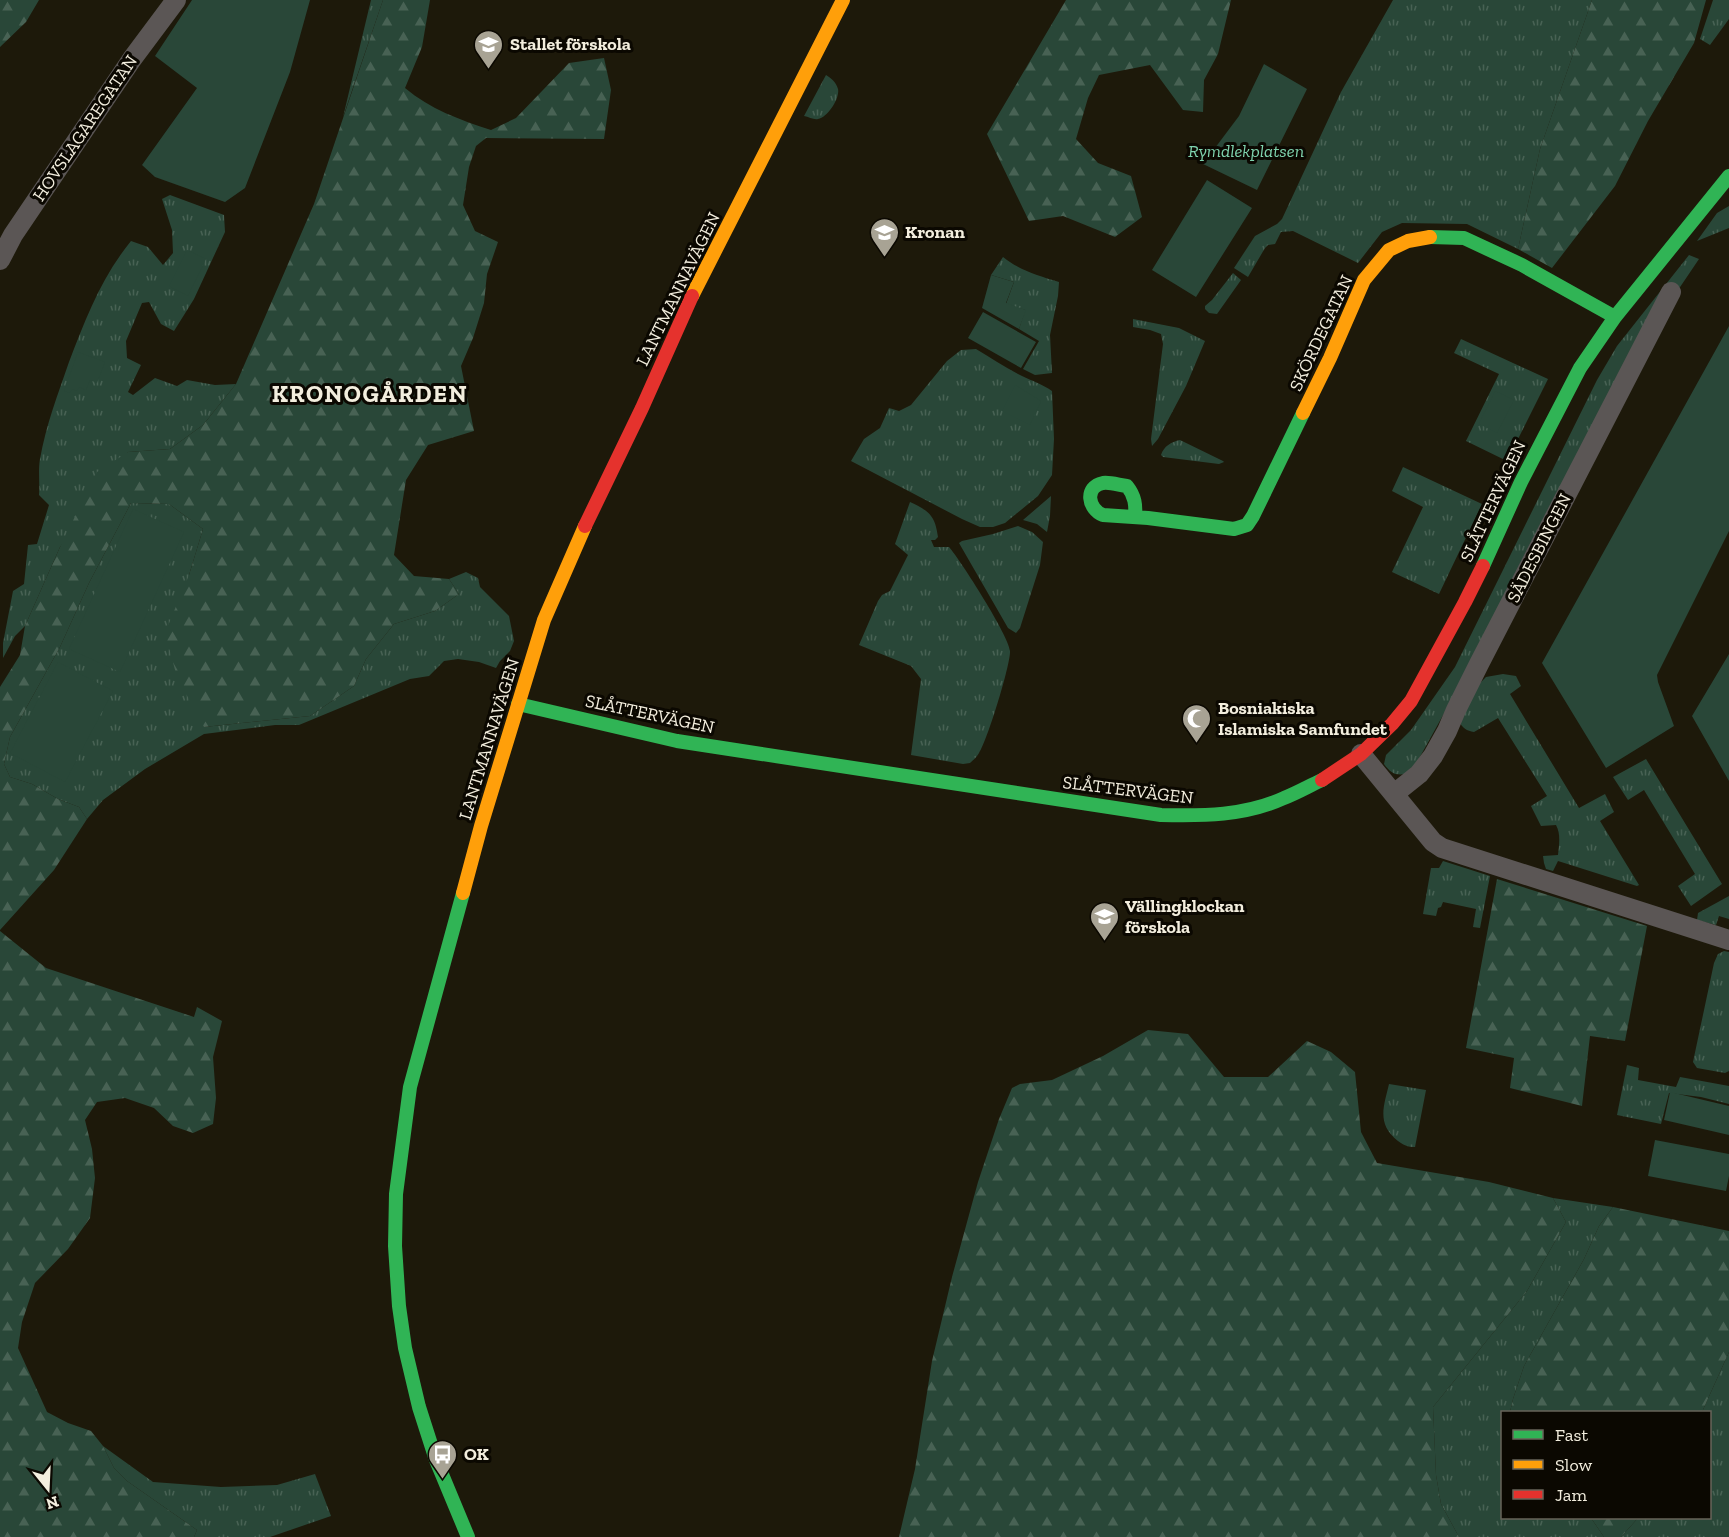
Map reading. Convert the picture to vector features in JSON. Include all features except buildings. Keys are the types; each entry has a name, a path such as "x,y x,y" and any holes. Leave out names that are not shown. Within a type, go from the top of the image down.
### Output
{"street":[{"name":"HOVSLAGAREGATAN","path":"0,260 13,235 132,59 176,0"},
{"name":"LANTMANNAVÄGEN","path":"468,1537 431,1449 418,1407 405,1348 399,1306 395,1246 396,1194 410,1087 475,844 544,620 590,515 691,299 843,0"},
{"name":"SLÅTTERVÄGEN","path":"518,704 677,741 1161,815 1227,814 1283,799 1331,775 1361,754 1392,724 1411,701 1465,602 1521,482 1580,368 1616,317 1729,176"},
{"name":"SKÖRDEGATAN","path":"1135,517 1234,529 1247,525 1326,366 1364,280 1389,250 1408,241 1431,237 1464,238 1522,265 1616,317"},
{"name":"SÄDESBINGEN","path":"1394,794 1419,774 1433,756 1671,292"},
{"path":"1361,754 1433,842 1442,848 1729,940"}],"green space":[{"path":"0,0 39,0 26,22 0,47"},
{"path":"192,0 310,0 290,72 245,188 225,202 155,177 142,165 197,88 155,56"},
{"path":"371,0 383,0 343,117"},
{"path":"383,0 430,0 422,47 405,88 435,108 457,118 491,130 516,118 569,63 604,58 611,90 604,139 486,138 476,146 469,167 463,205 475,231 498,242 487,274 484,303 461,366 474,431 428,445 406,480 394,555 414,576 449,579 459,594 435,611 394,624 366,659 354,686 310,716 204,727 177,677 165,633 189,575 203,529 169,504 131,503 89,583 60,647 10,737 4,764 10,777 32,784 58,799 79,807 87,819 54,870 0,930 0,687 20,655 25,626 97,472 128,452 170,449 203,425 236,384 314,204"},
{"path":"1066,0 1231,0 1218,54 1204,80 1203,112 1183,110 1150,65 1099,75 1088,98 1076,139 1098,163 1131,176 1142,217 1115,237 1063,216 1029,221 987,134"},
{"path":"1393,0 1592,0 1540,149 1518,249 1467,224 1402,223 1382,232 1358,263 1293,231 1281,232 1275,244 1265,248 1248,277 1234,268 1255,236 1282,219 1341,92"},
{"path":"1592,0 1706,0 1694,43 1648,121 1615,186 1552,268 1518,249 1540,149"},
{"path":"1713,0 1729,0 1729,19 1710,45 1700,39"},
{"name":"Rymdlekplatsen","path":"1264,64 1307,89 1257,190 1203,164 1239,116"},
{"path":"826,75 833,80 838,89 835,102 822,118 804,116"},
{"path":"1207,180 1252,208 1196,297 1152,270"},
{"path":"170,195 224,215 225,232 194,299 174,331 161,324 149,302 142,303 126,341 127,358 141,365 128,392 133,395 155,378 177,386 187,380 215,385 236,384 203,425 170,449 128,452 60,547 25,626 15,636 3,658 3,643 13,591 24,584 28,545 37,544 49,505 39,495 40,459 49,422 69,362 103,284 131,241 148,247 163,265 173,253 172,230 162,199"},
{"path":"1729,206 1729,228 1697,241 1717,213"},
{"path":"187,250 206,259 188,296 169,286"},
{"path":"1689,255 1699,259 1624,370 1473,661 1411,773 1392,772 1384,764 1386,755 1411,730 1455,667 1597,380 1617,346"},
{"path":"1003,257 1022,269 1059,282 1050,335 1052,373 1035,375 1023,369 1039,341 1019,329 1025,310 1006,304 1014,282 991,275"},
{"path":"1233,273 1241,280 1217,314 1209,313 1205,306"},
{"path":"991,275 1014,282 1006,303 1026,310 1019,329 982,308"},
{"path":"983,312 1036,342 1021,368 968,338"},
{"path":"1133,319 1179,328 1205,341 1186,386 1152,446 1163,344 1161,334 1133,327"},
{"path":"1729,326 1729,531 1657,675 1674,726 1606,768 1542,663"},
{"path":"1461,339 1548,379 1507,461 1466,441 1499,374 1454,353"},
{"path":"976,349 1010,370 1052,391 1054,439 1052,475 1038,496 1005,523 993,527 980,527 962,519 851,461 864,439 880,428 889,408 899,411 911,405 947,361 961,350"},
{"path":"78,352 105,362 97,383 90,380 86,390 79,387 77,391 72,389 70,393 64,391"},
{"path":"1015,385 1041,401 1030,425 1002,411"},
{"path":"1495,391 1514,400 1497,433 1479,424"},
{"path":"1180,440 1224,462 1219,464 1161,455 1168,445"},
{"path":"1403,467 1482,504 1439,594 1392,572 1423,507 1392,491"},
{"path":"1051,496 1047,532 1037,524 1023,520"},
{"path":"910,502 922,508 933,519 938,537 931,540 934,547 949,547 955,555 1002,630 1010,651 1003,686 983,746 970,763 963,764 911,755 921,679 911,666 859,645 878,601 882,595 890,591 908,555 895,544"},
{"path":"131,503 169,504 203,529 189,575 204,727 310,716 354,686 366,659 394,624 435,611 459,594 449,579 466,572 478,578 480,587 509,616 514,641 510,651 496,668 479,662 458,659 444,661 429,676 410,679 299,725 275,725 204,734 145,769 103,800 87,819 79,807 58,799 32,784 10,777 4,764 10,737 60,647 89,583"},
{"path":"133,509 184,532 120,672 69,649"},
{"path":"1018,526 1032,532 1043,542 1040,565 1020,628 1016,633 1008,628 959,543"},
{"path":"1729,654 1729,781 1692,716"},
{"path":"58,662 113,691 65,782 10,753"},
{"path":"1503,674 1516,676 1521,686 1510,694 1579,808 1605,794 1614,812 1600,821 1639,885 1558,861 1553,871 1546,869 1543,856 1558,855 1559,832 1556,825 1541,826 1531,806 1547,796 1498,718 1474,732 1465,729 1459,721 1476,687 1486,677"},
{"path":"1646,759 1722,884 1691,906 1678,886 1695,874 1644,790 1628,800 1613,777"},
{"path":"1443,861 1490,876 1480,928 1473,927 1476,909 1443,902 1436,916 1423,914 1431,868 1439,868"},
{"path":"1497,879 1647,926 1625,1041 1590,1036 1582,1106 1510,1088 1514,1058 1466,1048"},
{"path":"1729,896 1729,919 1719,916 1716,925 1697,920 1698,913"},
{"path":"0,931 46,968 194,1017 197,1007 222,1021 213,1057 216,1098 213,1124 193,1133 173,1126 154,1108 125,1098 97,1102 85,1120 92,1149 95,1178 90,1218 68,1249 35,1283 22,1322 18,1348 47,1412 91,1431 103,1446 114,1468 127,1481 197,1530 194,1537 0,1537"},
{"path":"1724,951 1729,952 1729,1071 1725,1073 1697,1068 1693,1062 1714,963 1718,954"},
{"path":"1148,1030 1188,1034 1224,1077 1268,1077 1307,1041 1331,1052 1355,1072 1361,1132 1377,1163 1489,1182 1553,1198 1566,1222 1527,1291 1433,1407 1436,1475 1441,1504 1459,1537 899,1537 915,1469 932,1361 952,1277 978,1182 1012,1088 1020,1084 1052,1080 1103,1056"},
{"path":"1627,1065 1639,1068 1638,1080 1676,1087 1680,1077 1729,1086 1729,1104 1701,1097 1669,1093 1661,1124 1617,1115"},
{"path":"1389,1084 1426,1090 1415,1147 1406,1146 1398,1141 1391,1135 1384,1121 1383,1114"},
{"path":"1670,1092 1729,1106 1729,1135 1664,1120"},
{"path":"1655,1140 1729,1154 1726,1191 1648,1176"},
{"path":"1553,1198 1613,1207 1599,1226 1584,1259 1524,1366 1510,1411 1501,1411 1501,1519 1592,1519 1604,1537 1459,1537 1441,1504 1436,1475 1433,1407 1527,1291 1566,1222"},
{"path":"1613,1207 1729,1231 1729,1352 1702,1411 1510,1411 1524,1366 1584,1259 1599,1226"},
{"path":"1729,1352 1729,1537 1621,1537 1637,1519 1711,1519 1711,1411 1702,1411"},
{"path":"103,1446 153,1482 221,1487 277,1485 315,1474 331,1516 270,1537 194,1537 197,1530 127,1481 114,1468"},
{"path":"1592,1519 1637,1519 1621,1537 1604,1537"}],"traffic: fast":[{"path":"1483,566 1521,482 1580,368 1615,317 1729,176"},
{"path":"1430,237 1464,238 1522,265 1615,317"},
{"path":"1135,517 1132,493 1127,486 1103,483 1093,489 1091,503 1103,515 1234,529 1247,525 1303,413"},
{"path":"518,704 677,741 1161,815 1208,815 1239,812 1269,804 1322,780"},
{"path":"463,893 410,1087 396,1194 395,1246 399,1306 405,1348 419,1407 436,1460 468,1537"}],"traffic: slow":[{"path":"692,296 843,0"},
{"path":"1303,413 1364,280 1389,250 1408,241 1430,237"},
{"path":"463,893 481,826 544,620 585,526"}],"traffic: jam":[{"path":"585,526 642,408 692,296"},
{"path":"1322,780 1361,754 1392,724 1411,701 1483,566"}],"place":[{"name":"Stallet förskola","path":"489,70"},
{"name":"Kronan","path":"884,258"},
{"name":"Bosniakiska Islamiska Samfundet","path":"1197,744"},
{"name":"Vällingklockan förskola","path":"1104,942"},
{"name":"OK","path":"443,1480"}],"district":[{"name":"KRONOGÅRDEN","path":"370,394"}]}
